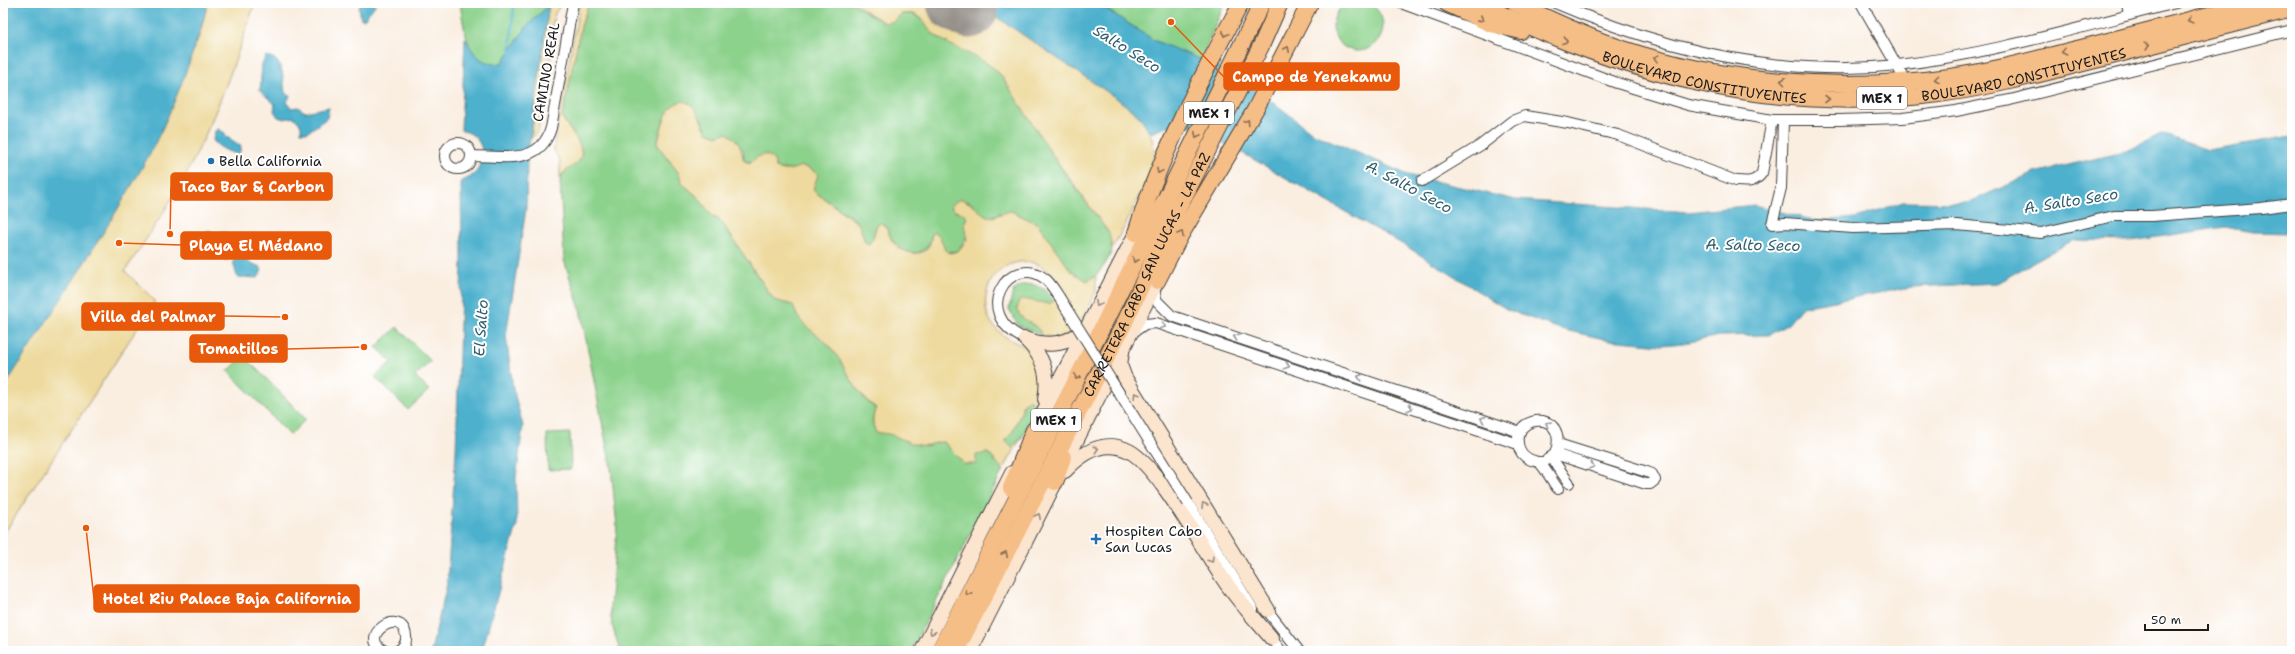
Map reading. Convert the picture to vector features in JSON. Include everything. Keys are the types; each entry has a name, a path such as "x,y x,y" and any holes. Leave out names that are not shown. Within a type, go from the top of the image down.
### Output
{"highway":[{"path":"1136,233 1152,186 1184,116 1241,3"},
{"name":"CARRETERA CABO SAN LUCAS - LA PAZ","path":"956,651 1077,412 1126,320 1161,242 1261,46 1280,3"},
{"name":"MEX 1","path":"1268,30 1286,3"},
{"path":"1155,283 1180,236 1262,96 1310,3"},
{"path":"1446,3 1492,24 1514,30 1539,32"},
{"name":"BOULEVARD CONSTITUYENTES","path":"1478,3 1539,32 1660,74 1751,94 1816,99 1914,96 1966,90 2020,79 2292,9"},
{"name":"BOULEVARD CONSTITUYENTES","path":"1515,3 1620,48 1680,64 1738,75 1800,83 1839,84 1906,82 1952,77 2005,67 2255,3"},
{"name":"CARRETERA CABO SAN LUCAS - LA PAZ","path":"939,651 1246,38 1260,7"},
{"path":"1136,233 1170,190"},
{"path":"1155,283 1161,242"},
{"path":"1055,482 1077,412"},
{"path":"978,572 1034,430"}],"main road":[{"path":"922,651 1087,325 1136,233"},
{"path":"970,651 1155,283"},
{"path":"1025,339 1040,344 1058,344 1073,338 1087,325"},
{"path":"1025,339 1040,357 1047,373 1047,389 1042,413"},
{"path":"1126,342 1120,365 1125,378 1268,610"},
{"path":"1055,482 1076,459 1099,448 1121,448 1137,456 1166,492 1225,582 1272,640"}],"street":[{"name":"CAMINO REAL","path":"471,156 527,155 538,150 543,144 551,128 573,3"},
{"path":"1401,3 1632,87 1688,105 1772,120 1903,118 1956,111 2010,100 2292,30"},
{"path":"1555,3 1641,35 1738,60 1798,66 1897,65 1992,50 2176,3"},
{"path":"1861,3 1914,96"},
{"path":"2127,3 2129,15"},
{"path":"1422,181 1481,145 1512,120 1525,116 1568,123 1618,135 1736,181 1749,182 1758,178 1762,173 1772,120"},
{"path":"1783,120 1782,188 1772,224 1790,223 1846,228 1957,225 2041,233 2114,216 2152,216 2261,208 2292,204"},
{"path":"1025,339 1007,328 998,314 997,298 1004,284 1018,275 1033,273 1045,278 1059,297 1280,651"},
{"path":"1155,283 1156,300 1172,316 1462,411 1520,432"},
{"path":"1126,342 1141,326 1154,322 1320,376 1518,444"},
{"path":"1320,376 1325,366"},
{"path":"1459,424 1462,411"},
{"path":"1558,489 1539,462 1524,456 1518,444 1520,432 1529,423 1542,421 1554,428 1557,433 1554,452 1569,483"},
{"path":"1539,462 1554,452 1646,472 1652,474 1655,480 1650,484 1646,484 1554,452"},
{"path":"1227,565 1268,610 1299,651"},
{"path":"384,651 377,644 376,636 378,629 390,622 398,624 403,629 406,636 405,643 400,650"}],"green space":[{"path":"1358,1 1372,5 1379,12 1383,26 1379,40 1372,47 1358,51 1344,47 1337,40 1333,26 1337,12 1344,5"},
{"path":"460,3 549,3 549,5 527,26 502,63 490,64 481,60 474,54 469,45 463,24"},
{"path":"589,3 853,3 875,18 895,21 901,14 915,15 923,21 939,38 980,58 992,66 1000,74 1016,95 1065,174 1109,233 1112,241 1112,247 1109,258 1099,272 1087,281 1071,271 1038,224 1000,213 986,216 968,201 964,214 967,217 964,224 967,236 958,251 947,252 943,248 940,237 931,236 927,247 922,251 912,253 907,252 894,243 885,225 877,224 873,238 869,244 865,242 859,224 855,220 815,192 813,189 815,172 806,168 777,168 774,163 744,161 743,149 723,134 717,136 707,132 701,119 664,118 657,144 678,172 683,184 699,198 712,216 721,221 774,300 794,305 800,318 805,324 822,338 832,349 856,388 876,409 873,421 876,433 889,434 913,444 928,445 944,442 964,464 978,453 988,453 1003,470 911,651 620,651 612,625 610,608 617,526 611,468 580,309 564,260 560,178 582,152 577,140 562,117 581,26"},
{"path":"1097,3 1225,3 1200,61 1155,41"},
{"path":"1032,284 1046,290 1054,302 1049,304 1017,307 1021,316 1037,328 1042,336 1018,325 1009,309 1013,291 1023,285"},
{"path":"397,327 431,361 415,376 429,390 408,410 375,377 391,362 376,347"},
{"path":"244,356 306,419 290,435 228,371"},
{"path":"1030,399 1035,404 1026,429 1020,440 1011,448 1005,440 1012,432 1022,411 1022,406"},
{"path":"570,433 571,469 548,470 547,434"}],"sand":[{"path":"208,3 255,3 220,102 194,159 170,202 125,271 155,301 3,535 3,389 143,165 173,102 200,34"},
{"path":"549,3 562,3 555,13 551,30 554,42 538,131 531,139"},
{"path":"580,3 589,3 581,26 562,117 577,140 581,153 580,159 576,164 565,171 560,178 560,161 554,150 555,138"},
{"path":"853,3 976,3 1119,100 1139,116 1152,138 1155,154 1153,167 1125,226 1112,248 1109,233 1053,156 1001,75 985,62 935,35 917,15 901,14 895,21 885,23"},
{"path":"683,101 695,109 707,132 717,136 726,133 735,138 741,148 744,161 750,163 759,156 765,155 775,162 776,167 782,170 801,166 811,169 818,175 813,189 815,192 859,224 865,242 869,244 873,238 877,224 881,223 885,227 892,241 901,249 910,253 920,253 924,251 931,241 932,233 935,232 940,237 945,250 950,253 958,251 967,240 964,224 967,217 964,214 953,210 951,205 960,199 970,203 982,213 990,217 1011,211 1038,224 1071,271 1087,281 1096,276 1096,291 1079,325 1067,334 1057,338 1042,336 1038,328 1023,318 1017,310 1019,301 1023,299 1049,304 1066,294 1062,286 1051,273 1037,264 1020,262 1011,264 1004,268 993,278 989,285 986,293 986,309 988,316 996,329 1030,352 1037,364 1040,377 1038,398 1035,404 1030,399 1022,406 1022,410 1012,433 1005,440 1012,448 1022,436 1002,472 1001,467 988,453 976,455 976,464 964,464 944,442 928,445 913,444 888,434 876,433 873,420 876,408 861,394 832,349 805,325 796,313 793,305 774,300 721,221 712,216 699,198 683,184 678,172 657,144 665,118 671,107 676,103"}],"water":[{"path":"3,3 208,3 172,107 143,166 110,222 3,389"},
{"path":"361,3 377,3 364,19 361,19 359,8"},
{"path":"976,3 1097,3 1155,41 1225,69 1282,109 1311,132 1408,175 1516,200 1689,212 1754,205 1816,221 1856,218 1903,202 1967,203 2035,173 2127,151 2161,134 2208,150 2292,136 2292,233 2252,232 2225,227 2131,241 2074,240 1997,283 1911,287 1802,307 1788,324 1769,335 1720,336 1684,343 1662,345 1609,340 1560,329 1508,310 1409,248 1244,154 1181,122 1150,133 1139,116 1119,100"},
{"path":"549,5 527,161 526,209 506,336 513,388 523,426 516,478 517,525 482,651 431,651 447,584 456,452 462,260 461,181 470,177 477,171 481,163 482,155 481,147 477,140 470,134 461,130 465,38 476,54 484,61 495,64 502,63 527,26"},
{"path":"266,56 276,61 282,70 285,93 290,96 287,102 291,108 298,107 305,112 329,107 327,118 308,132 301,132 301,125 294,117 284,119 278,117 274,111 275,104 260,91 262,64"},
{"path":"218,129 225,133 225,136 240,145 241,148 239,154 220,147 213,140 215,131"},
{"path":"209,230 215,234 222,232 228,234 230,244 234,249 227,260 225,260 222,251 204,243 203,234"},
{"path":"239,254 245,256 251,263 260,267 262,270 258,278 237,277 233,261"}],"waterway":[{"name":"El Salto","path":"510,53 514,3"}],"runway":[{"path":"955,3 969,10"}],"place":[{"name":"Campo de Yenekamu","path":"1171,22"},
{"name":"Bella California","path":"211,161"},
{"name":"Taco Bar & Carbon","path":"170,234"},
{"name":"Playa El Médano","path":"119,243"},
{"name":"Villa del Palmar","path":"285,317"},
{"name":"Tomatillos","path":"364,347"},
{"name":"Hotel Riu Palace Baja California","path":"86,528"},
{"name":"Hospiten Cabo San Lucas","path":"1096,539"}],"water label":[{"name":"Salto Seco","path":"1127,49"},
{"name":"A. Salto Seco","path":"1409,187"},
{"name":"A. Salto Seco","path":"2071,201"},
{"name":"A. Salto Seco","path":"1753,245"}]}
